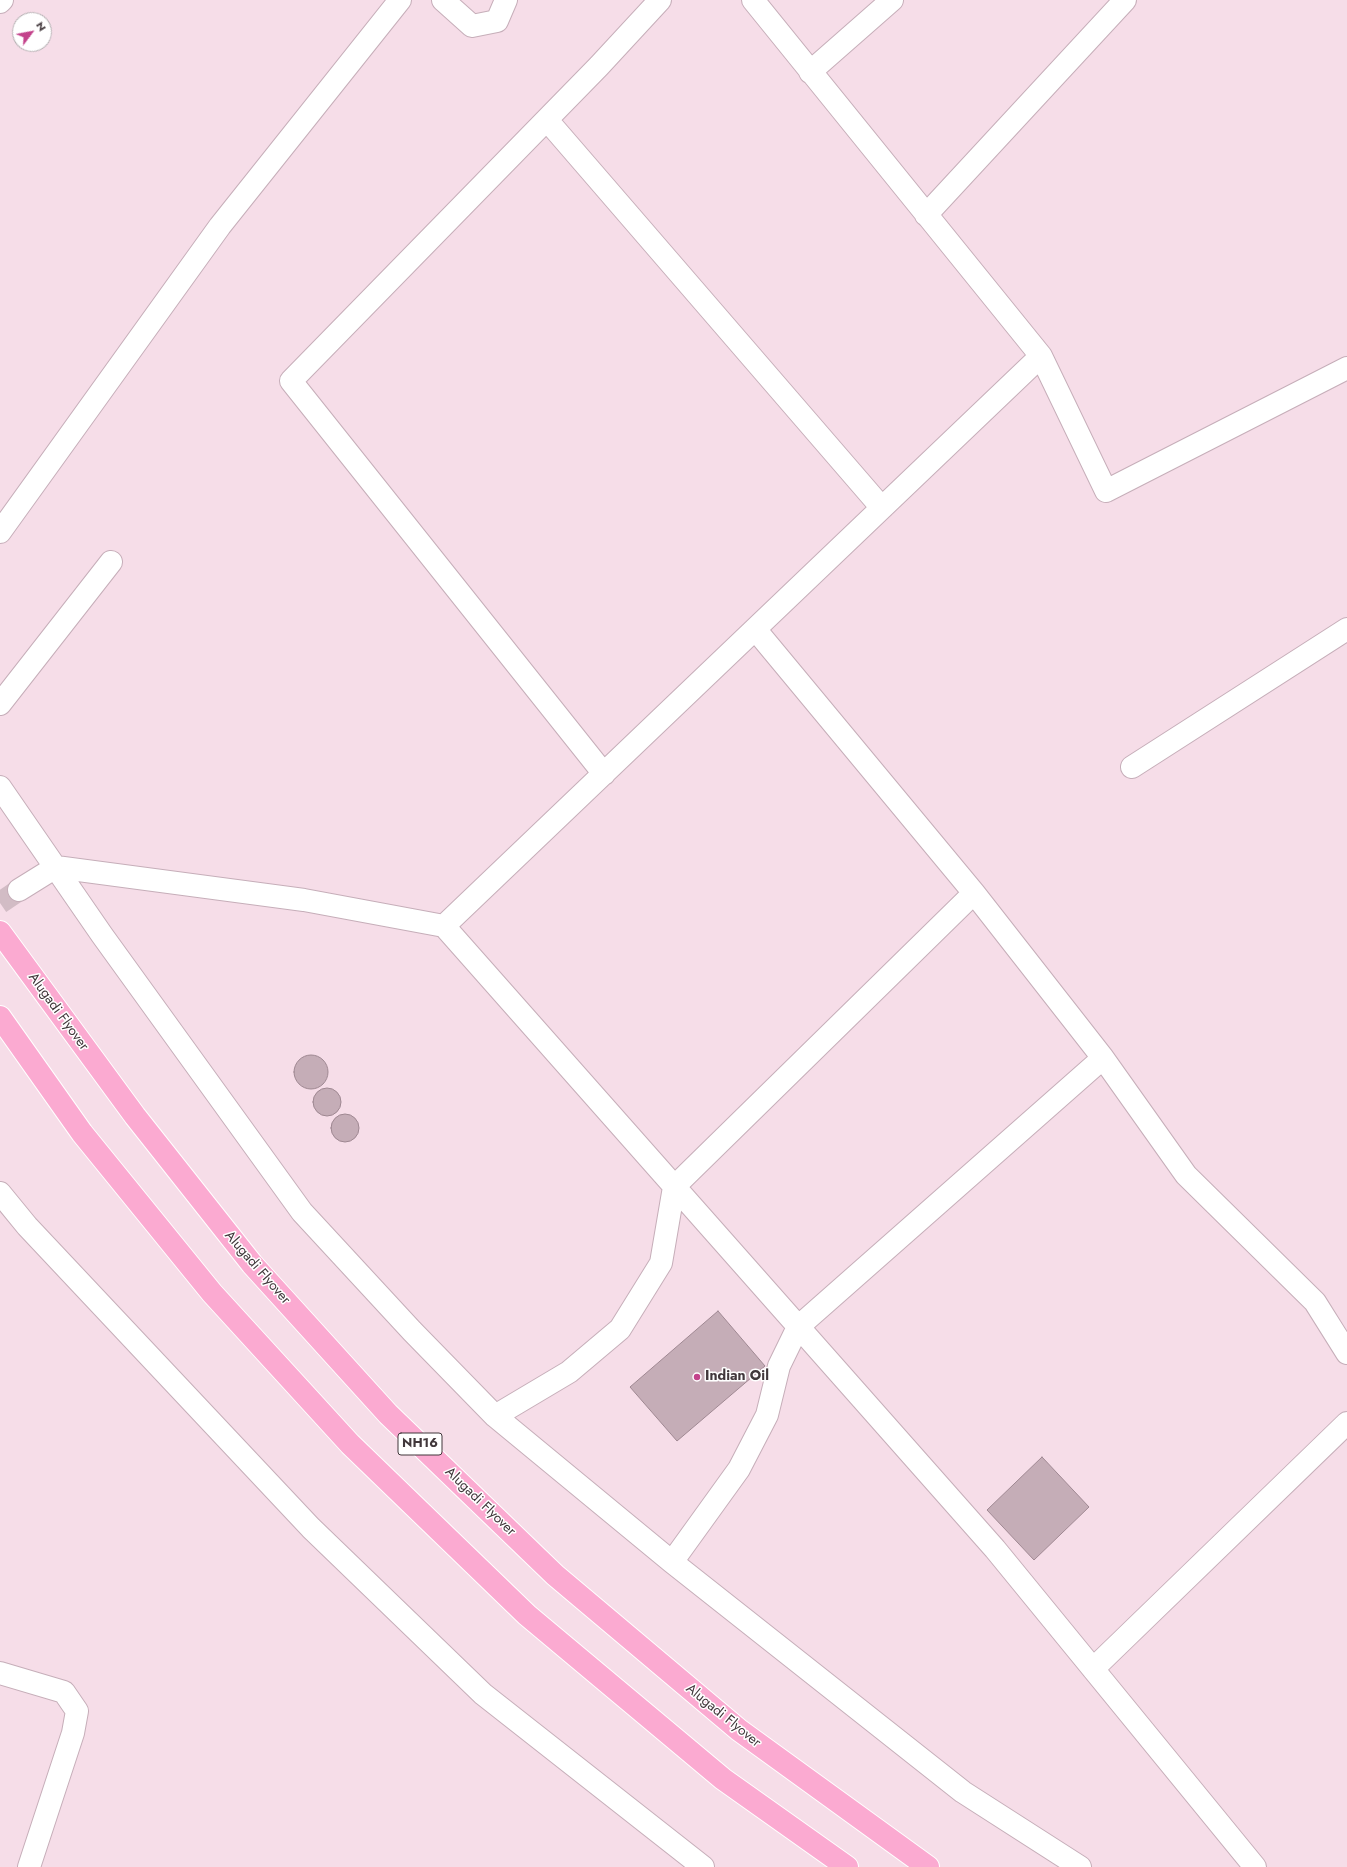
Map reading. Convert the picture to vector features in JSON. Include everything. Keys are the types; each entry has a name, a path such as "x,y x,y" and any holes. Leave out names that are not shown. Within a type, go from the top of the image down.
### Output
{"highway":[{"name":"Alugadi Flyover","path":"0,932 135,1116 252,1264 388,1414 555,1575 739,1730 928,1867"},
{"path":"0,1017 82,1133 212,1293 350,1444 527,1615 723,1779 847,1867"}],"street":[{"path":"0,532 220,226 400,0"},
{"path":"443,0 472,26 497,21 506,0"},
{"path":"604,774 291,381 547,120 660,0"},
{"path":"753,0 1041,356 1106,491 1347,368"},
{"path":"810,72 892,0"},
{"path":"926,215 1125,0"},
{"path":"547,120 882,508"},
{"path":"444,926 1041,356"},
{"path":"0,704 111,562"},
{"path":"755,629 974,893 1103,1058 1186,1176 1315,1302 1347,1353"},
{"path":"1132,767 1347,630"},
{"path":"0,787 102,935 302,1212 412,1331 495,1416 672,1562 962,1792 1080,1867"},
{"path":"20,890 56,867 304,900 444,926 995,1550 1255,1867"},
{"path":"495,1416 569,1372 620,1329 661,1263 674,1187 974,893"},
{"path":"672,1562 739,1469 767,1416 779,1366 798,1327 1103,1058"},
{"path":"0,1192 28,1226 311,1528 483,1694 703,1867"},
{"path":"1093,1669 1347,1422"},
{"path":"0,1673 64,1692 77,1711 73,1733 30,1867"}],"building":[{"path":"308,1055 314,1055 323,1060 327,1066 327,1078 323,1084 314,1089 308,1089 299,1084 294,1075 294,1069 299,1060"},
{"path":"327,1088 337,1092 341,1102 337,1112 327,1116 317,1112 313,1102 317,1092"},
{"path":"345,1114 355,1118 359,1128 355,1138 345,1142 335,1138 331,1128 335,1118"},
{"name":"Indian Oil","path":"718,1311 765,1366 677,1441 630,1387"},
{"path":"1042,1457 1089,1507 1034,1560 987,1510"}],"tunnel":[{"path":"0,903 19,890"}],"place":[{"name":"Indian Oil","path":"697,1377"}]}
